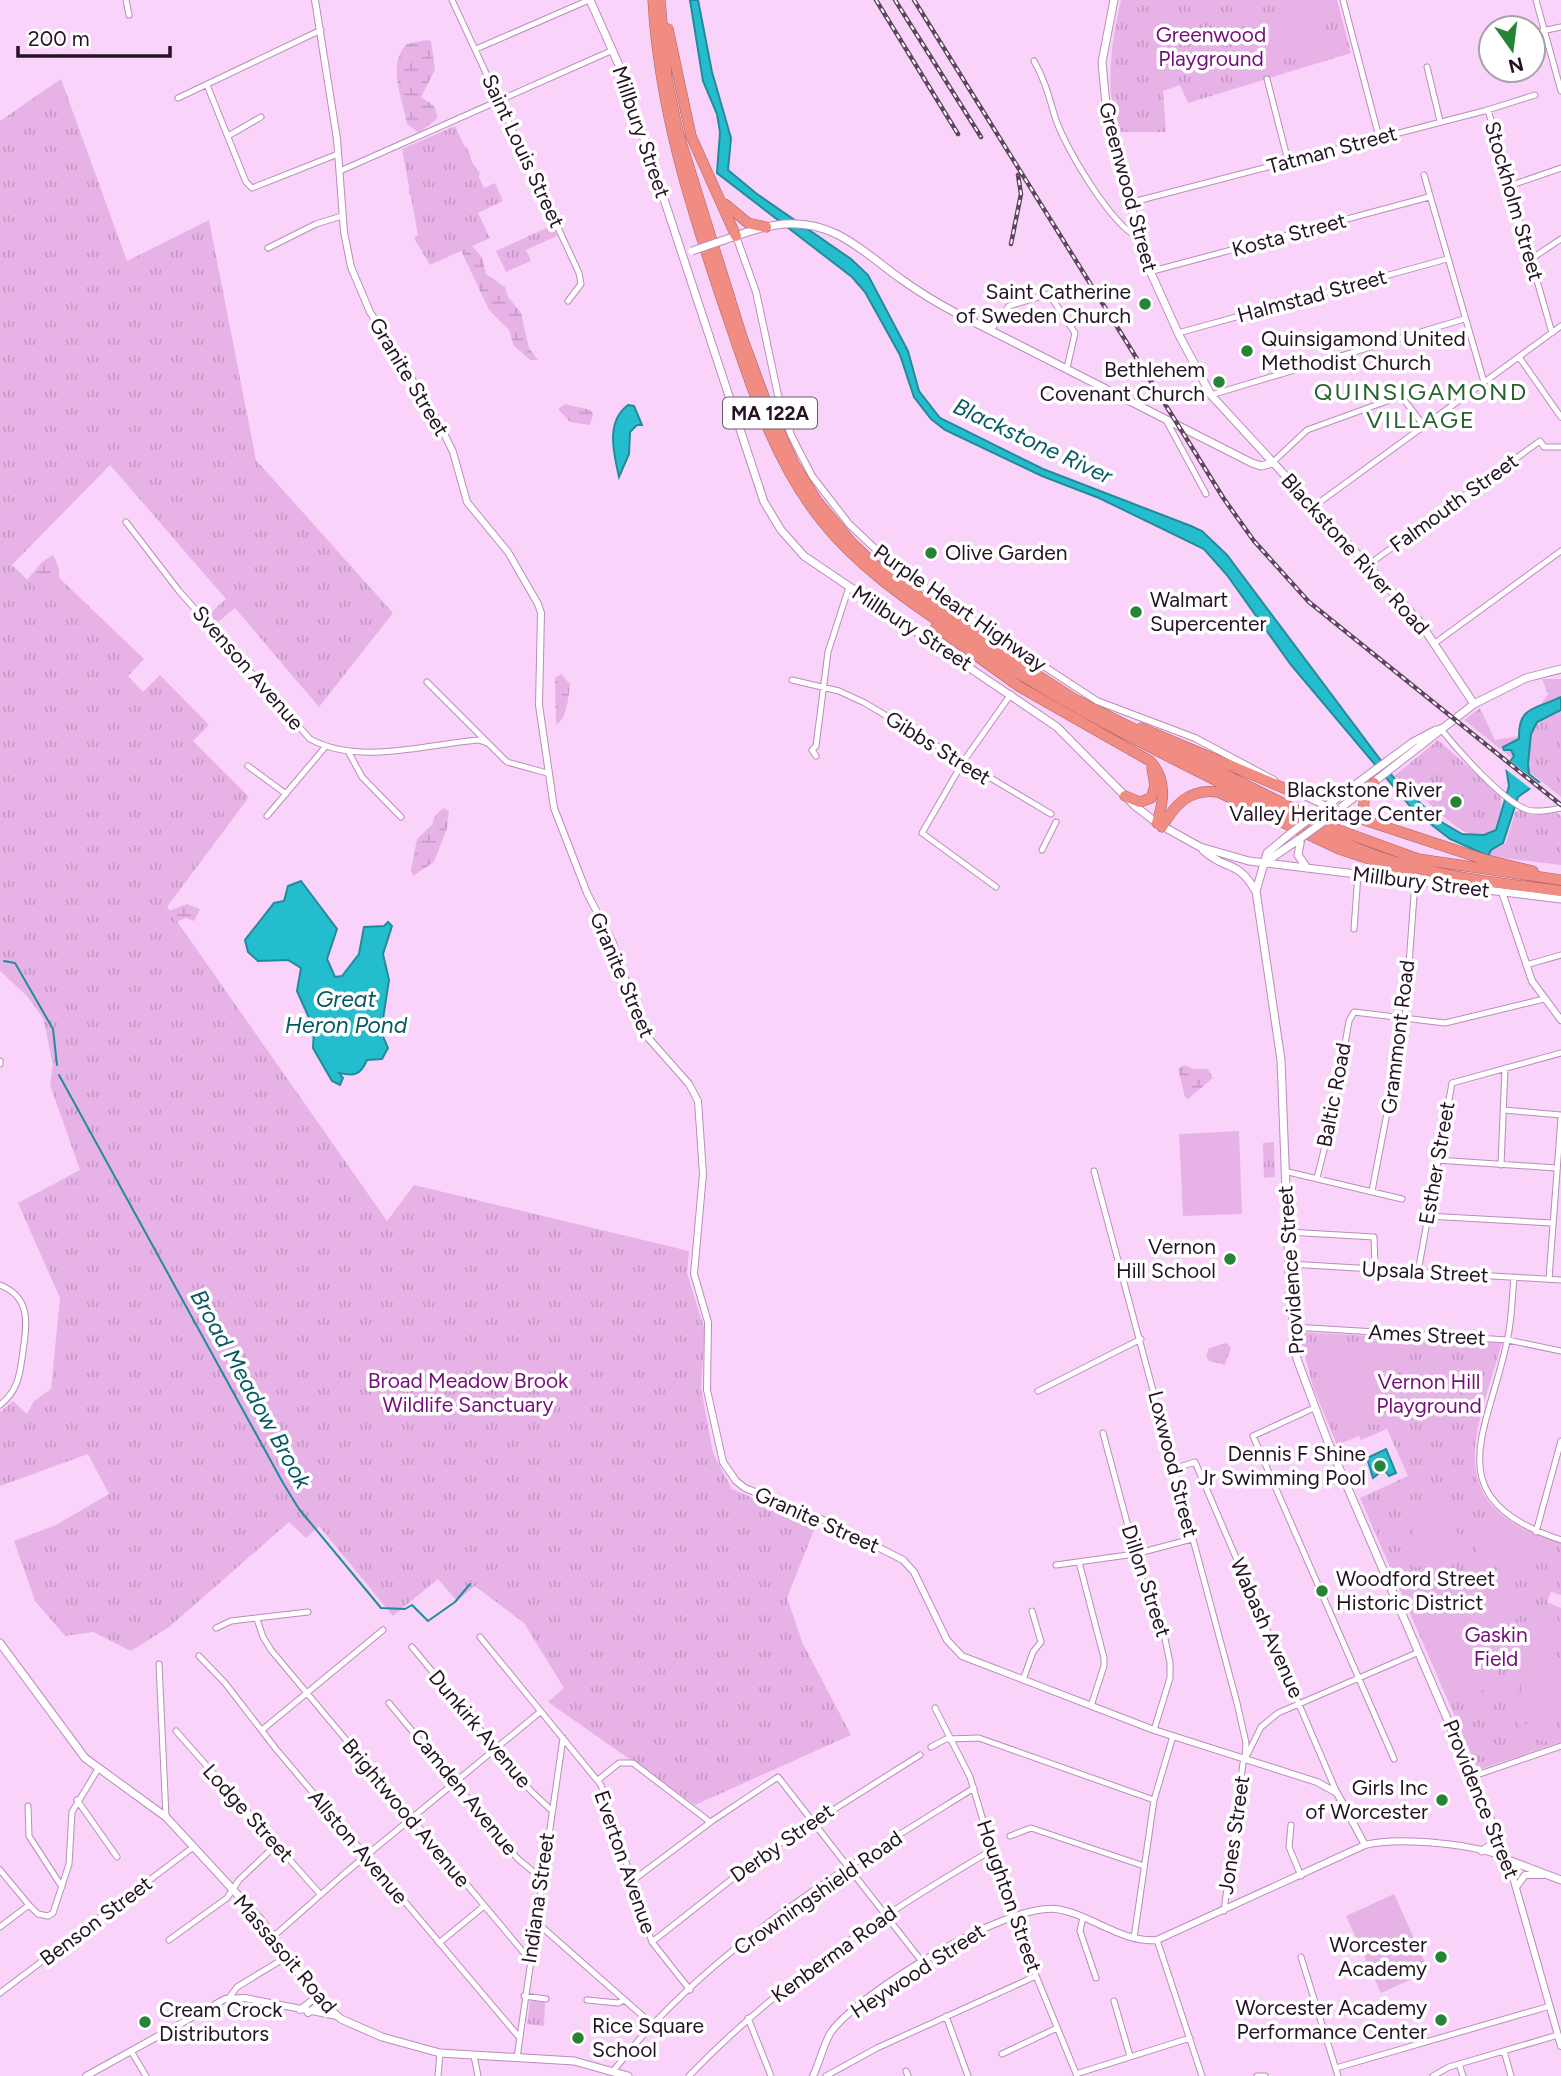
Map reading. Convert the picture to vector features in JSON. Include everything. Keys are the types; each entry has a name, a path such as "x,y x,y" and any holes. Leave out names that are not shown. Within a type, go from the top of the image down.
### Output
{"highway":[{"name":"Purple Heart Highway","path":"653,0 660,82 676,155 759,410 802,495 848,550 888,585 1007,668 1064,703 1248,796 1386,859 1446,874 1561,891"},
{"name":"Purple Heart Highway","path":"662,0 667,80 685,158 766,402 802,479 833,523 873,563 940,612 1076,700 1177,753 1370,844 1448,865 1561,879"},
{"path":"662,0 685,118 701,162 736,236"},
{"path":"718,196 743,220 766,227"},
{"name":"MA 122A","path":"888,585 938,629 1005,677 1150,761"},
{"name":"MA 122A","path":"1076,700 1298,794"},
{"path":"1125,796 1140,802 1151,798 1155,782 1150,761"},
{"path":"1150,761 1162,780 1163,801 1159,825"},
{"path":"1371,779 1363,802 1365,813 1375,824"},
{"path":"1159,825 1185,797 1202,792 1218,792 1331,845 1386,866 1442,878 1510,884"},
{"path":"1334,814 1375,824 1483,859 1561,879"}],"main road":[{"name":"Millbury Street","path":"589,0 613,50 764,502 791,544 816,566 1011,694 1071,740 1125,796 1159,825 1200,847 1232,858 1264,863 1561,899"},
{"name":"Greenwood Street","path":"1114,0 1104,44 1103,92 1129,203 1149,272 1211,395 1272,463"},
{"name":"Blackstone River Road","path":"682,254 766,227 806,224 832,230 856,243 915,289 991,330 1252,463 1261,466 1272,463 1368,565 1434,643 1474,704"},
{"path":"1264,863 1271,849 1324,808 1395,761 1419,738 1440,728 1474,704 1526,678 1561,669"},
{"path":"1264,863 1334,814 1371,779"},
{"path":"1301,838 1298,855 1308,869"},
{"path":"1200,847 1219,862 1244,872 1256,891"},
{"name":"Providence Street","path":"1264,863 1256,891 1281,1060 1292,1327 1297,1359 1314,1409 1508,1860"},
{"name":"Massasoit Road","path":"0,1643 58,1726 98,1769 166,1816 192,1849 274,1936 319,2000 337,2016 380,2037 440,2053 574,2061 628,2076"},
{"path":"1482,1852 1491,1845 1498,1832"},
{"path":"1508,1860 1561,1880"}],"street":[{"path":"126,0 129,15"},
{"name":"Granite Street","path":"315,0 338,154 346,248 361,294 438,421 453,452 472,511 508,552 540,608 539,705 554,810 587,893 613,943 638,1022 650,1044 689,1084 698,1101 703,1166 694,1274 709,1330 708,1403 717,1444 729,1473 745,1488 898,1556 914,1572 947,1640 957,1652 1154,1730 1317,1782 1337,1793"},
{"name":"Saint Louis Street","path":"452,0 579,273 581,284 568,301"},
{"path":"476,49 589,0"},
{"path":"1343,0 1379,137"},
{"path":"178,98 321,30"},
{"path":"1547,42 1561,91"},
{"path":"340,171 613,50"},
{"path":"1034,61 1049,90 1055,119 1087,177 1118,222 1138,237"},
{"path":"1427,67 1440,121"},
{"path":"1267,79 1288,161"},
{"path":"207,85 246,181 254,188 338,154"},
{"name":"Tatman Street","path":"1129,203 1488,110 1535,95"},
{"name":"Stockholm Street","path":"1488,110 1552,333"},
{"path":"228,136 261,117"},
{"path":"1509,186 1561,168"},
{"path":"1424,175 1484,382"},
{"name":"Kosta Street","path":"1149,272 1429,197"},
{"path":"268,248 316,224 342,216"},
{"path":"736,236 756,292 783,414 806,466 849,524 884,557 943,601 1097,701 1208,744 1298,794"},
{"path":"1531,259 1561,239"},
{"name":"Halmstad Street","path":"1178,333 1447,259"},
{"path":"991,330 1009,306 1058,292"},
{"path":"1049,294 1075,333 1067,368"},
{"path":"1211,395 1464,319"},
{"path":"1313,507 1561,326"},
{"path":"1519,357 1561,417"},
{"path":"1272,463 1307,430 1401,396 1424,426"},
{"path":"1165,417 1206,494"},
{"name":"Falmouth Street","path":"1368,565 1540,441 1544,447 1561,447"},
{"name":"Svenson Avenue","path":"126,522 179,591 310,739 348,751 479,740 487,743"},
{"path":"1434,643 1561,551"},
{"path":"816,756 812,750 816,746 835,626 849,587"},
{"name":"Gibbs Street","path":"792,680 824,687 865,703 1051,814"},
{"path":"427,682 487,743 515,766 547,773"},
{"path":"996,887 922,835 963,762 1011,694"},
{"path":"1440,728 1470,763 1521,807 1533,811 1561,808"},
{"path":"267,816 326,746"},
{"path":"348,751 362,778 401,817"},
{"path":"248,766 286,794"},
{"name":"MA 122A","path":"1298,794 1334,814"},
{"path":"1042,850 1056,822"},
{"path":"1354,929 1358,874"},
{"name":"Grammont Road","path":"1372,1191 1405,1019 1415,882"},
{"path":"1502,891 1526,965 1544,999 1561,1020"},
{"path":"1526,965 1561,955"},
{"path":"1405,1019 1445,1023 1544,999"},
{"path":"1552,1007 1559,1004"},
{"name":"Baltic Road","path":"1317,1178 1353,1012 1405,1019"},
{"name":"Esther Street","path":"1418,1272 1452,1083 1561,1053"},
{"path":"1501,1166 1505,1068"},
{"path":"1504,1110 1561,1117 1549,1279"},
{"path":"1437,1160 1556,1168"},
{"name":"Loxwood Street","path":"1094,1171 1237,1703 1246,1744 1245,1759"},
{"path":"1284,1171 1402,1199"},
{"path":"1427,1216 1552,1223"},
{"path":"1287,1232 1374,1237 1375,1269"},
{"name":"Upsala Street","path":"1289,1265 1561,1280"},
{"path":"1514,1277 1508,1340 1479,1438 1479,1468 1496,1504 1514,1520 1536,1532 1561,1540"},
{"path":"0,1284 20,1299 27,1320 19,1381 0,1405"},
{"name":"Ames Street","path":"1292,1327 1508,1340 1561,1351"},
{"path":"1038,1391 1141,1339"},
{"path":"1314,1409 1252,1436 1394,1759"},
{"name":"Dillon Street","path":"1103,1433 1135,1554 1163,1629 1171,1669 1154,1730"},
{"path":"1536,1532 1561,1441"},
{"name":"Wabash Avenue","path":"1174,1469 1195,1462 1337,1793"},
{"path":"1056,1565 1135,1554 1192,1539"},
{"path":"1079,1562 1104,1658 1091,1706"},
{"path":"1023,1680 1033,1652 1041,1642 1032,1611"},
{"path":"216,1628 232,1621 309,1612"},
{"name":"Brightwood Avenue","path":"257,1619 265,1643 529,1959"},
{"path":"262,1730 383,1630"},
{"name":"Everton Avenue","path":"480,1637 598,1780 610,1806 652,1942 690,1990"},
{"name":"Dunkirk Avenue","path":"412,1647 550,1810"},
{"path":"1245,1759 1264,1723 1300,1703 1419,1651"},
{"name":"Allston Avenue","path":"199,1656 225,1683 439,1944 519,2037"},
{"path":"159,1664 166,1816"},
{"name":"Camden Avenue","path":"389,1703 518,1859 541,1878"},
{"name":"Houghton Street","path":"935,1708 974,1788 1012,1917 1077,2075"},
{"path":"274,1936 320,1894 540,1712"},
{"name":"Lodge Street","path":"176,1731 320,1894"},
{"path":"1134,1938 1154,1800 1173,1736"},
{"path":"931,1747 951,1739 974,1737 1154,1800"},
{"name":"Indiana Street","path":"517,2058 550,1810 563,1738"},
{"path":"1474,1776 1561,1746"},
{"name":"Derby Street","path":"652,1942 737,1874 811,1822 920,1755"},
{"name":"Jones Street","path":"1224,1911 1245,1759"},
{"path":"598,1780 619,1763 633,1763 710,1822"},
{"path":"0,1870 38,1914 51,1915 69,1864 71,1817 77,1800 98,1769"},
{"path":"632,1881 710,1822 778,1777 923,1963"},
{"name":"Crowningshield Road","path":"614,2070 653,2025 769,1922 974,1788"},
{"path":"1337,1793 1365,1845 1405,1841 1482,1852 1508,1860"},
{"path":"77,1800 117,1857"},
{"path":"28,1806 29,1836 62,1887"},
{"path":"1291,1825 1289,1847 1301,1876"},
{"path":"1010,1836 1031,1828 1144,1866"},
{"path":"169,1940 227,1898 239,1880 276,1845"},
{"name":"Heywood Street","path":"813,2076 827,2041 838,2025 865,2002 923,1963 986,1926 1048,1909 1083,1917 1134,1938 1157,1940 1365,1845"},
{"name":"Benson Street","path":"0,1993 192,1849"},
{"name":"Kenberma Road","path":"689,2076 748,2018 803,1974 885,1917 992,1850"},
{"name":"Providence Street","path":"1508,1860 1561,2046"},
{"name":"Providence Street","path":"1517,1888 1524,1876 1543,1875"},
{"path":"0,1927 29,1905"},
{"path":"439,1944 484,1906"},
{"path":"1083,1917 1080,1931 1096,1978"},
{"path":"535,1920 653,2025"},
{"path":"1157,1940 1202,2076"},
{"path":"229,1998 231,1992 240,1985 288,1956"},
{"path":"1301,1957 1338,2076"},
{"path":"826,2076 946,2016 1036,1976"},
{"path":"524,1996 546,1999"},
{"path":"86,2076 229,1998 253,1999 337,2016"},
{"path":"304,2011 319,2000"},
{"path":"587,2000 618,2003 624,2000"},
{"path":"1114,2001 1130,2056"},
{"path":"1336,2068 1550,2006"},
{"path":"946,2016 968,2076"},
{"path":"748,2018 771,2076"},
{"path":"1002,2054 1057,2028"},
{"path":"1433,2076 1459,2064 1558,2035"},
{"path":"1077,2075 1190,2038"},
{"path":"131,2051 146,2076"},
{"path":"1504,2051 1511,2076"},
{"path":"438,2076 440,2053"},
{"path":"474,2056 478,2076"},
{"path":"1459,2064 1463,2076"},
{"path":"1257,2076 1265,2076"}],"green space":[{"name":"Greenwood Playground","path":"1121,0 1337,0 1351,53 1188,103 1180,85 1163,91 1166,132 1117,132 1111,98 1111,66"},
{"path":"1316,1 1328,48 1254,67 1243,24 1239,43 1217,48 1211,23 1213,19 1240,13 1242,20"},
{"path":"431,41 435,70 421,97 434,106 438,118 419,133 407,124 397,72 401,52 407,44"},
{"name":"Broad Meadow Brook Wildlife Sanctuary","path":"61,79 127,261 209,220 256,460 393,613 319,707 235,608 217,623 209,614 226,599 110,465 12,565 36,588 52,571 144,659 128,676 143,692 160,675 209,725 193,741 249,797 167,907 387,1221 414,1185 689,1251 687,1273 705,1331 701,1388 713,1453 732,1489 816,1525 787,1598 803,1644 851,1735 695,1805 548,1702 564,1688 524,1623 475,1586 457,1601 438,1579 393,1616 319,1526 306,1538 289,1522 169,1627 131,1651 93,1632 65,1636 35,1601 14,1541 56,1525 109,1494 88,1454 0,1486 0,1412 13,1401 27,1414 34,1401 51,1389 60,1298 18,1203 80,1170 50,1085 53,1064 43,1018 27,996 0,971 0,121"},
{"path":"455,126 484,188 495,183 503,201 478,213 490,238 430,265 414,238 418,235 402,149"},
{"path":"456,144 468,148 472,163 480,173 478,180 482,205 471,229 472,246 482,257 486,274 505,287 508,297 521,313 529,348 538,360 530,360 514,346 509,330 489,310 459,246 416,207 409,192 410,183"},
{"path":"553,225 557,236 526,250 531,261 506,272 496,251"},
{"path":"565,404 591,410 593,415 590,425 570,422 558,409"},
{"path":"53,555 59,568 60,589 37,593 26,581 42,562"},
{"path":"561,674 570,684 565,712 556,725 555,678"},
{"path":"1542,679 1561,679 1561,797 1464,720 1480,708 1495,740 1519,736 1548,694"},
{"path":"1438,740 1499,794 1500,817 1497,826 1489,835 1467,833 1394,776"},
{"path":"443,808 449,811 447,828 434,862 413,876 411,870 417,839 432,825 435,816"},
{"path":"1519,810 1531,815 1557,813 1561,816 1561,865 1488,856 1490,851 1506,843 1515,812"},
{"path":"187,904 200,909 194,921 186,918 176,922 169,911"},
{"path":"1184,1065 1193,1069 1208,1069 1213,1078 1188,1099 1185,1097 1178,1069"},
{"path":"1239,1131 1242,1214 1183,1216 1179,1134"},
{"path":"1274,1142 1275,1177 1264,1178 1263,1143"},
{"path":"1299,1332 1502,1343 1476,1438 1475,1465 1481,1489 1496,1510 1522,1528 1561,1543 1561,1595 1551,1592 1547,1602 1561,1608 1561,1742 1478,1770 1360,1498 1408,1476 1387,1429 1361,1440 1359,1436 1337,1445 1313,1387"},
{"path":"1355,1342 1390,1343 1397,1351 1396,1390 1385,1425 1333,1423 1320,1396 1319,1350"},
{"path":"1227,1343 1231,1348 1225,1365 1209,1361 1206,1356 1209,1348"},
{"name":"Vernon Hill Playground","path":"1415,1363 1466,1370 1461,1391 1450,1406 1433,1416 1412,1419 1411,1366"},
{"path":"1437,1502 1465,1545 1462,1552 1416,1568 1411,1549 1413,1532 1417,1523"},
{"path":"1490,1525 1533,1539 1530,1560 1521,1570 1506,1573 1478,1557 1479,1539"},
{"name":"Gaskin Field","path":"1424,1587 1498,1592 1506,1600 1503,1629 1515,1614 1531,1607 1540,1607 1555,1615 1560,1624 1561,1663 1556,1631 1545,1617 1530,1614 1520,1616 1514,1622 1511,1643 1519,1706 1525,1723 1530,1730 1540,1735 1553,1734 1561,1729 1561,1737 1548,1741 1537,1740 1518,1724 1503,1631 1497,1685 1454,1702 1402,1595"},
{"path":"1550,1627 1561,1691 1561,1713 1526,1719 1512,1633"},
{"path":"1394,1894 1429,1971 1381,1993 1346,1916"},
{"path":"530,2001 545,2002 544,2026 527,2024"}],"water":[{"path":"690,0 698,0 712,72 731,138 728,170 757,194 851,259 868,275 908,351 919,391 940,418 1043,469 1202,531 1227,555 1394,778 1438,820 1462,834 1484,835 1496,830 1509,786 1506,767 1514,756 1511,750 1504,750 1503,747 1519,739 1521,720 1530,710 1561,697 1561,710 1537,722 1531,734 1529,774 1539,782 1518,797 1503,843 1491,850 1488,856 1450,839 1415,812 1291,665 1227,575 1204,549 1099,498 1042,476 945,430 931,419 914,397 900,355 865,292 852,277 717,173 720,132 717,114 703,81"},
{"path":"628,405 634,406 642,425 637,425 630,432 629,454 619,477 614,429 616,420"},
{"name":"Great Heron Pond","path":"301,881 337,929 327,959 335,977 342,976 359,954 364,927 384,926 388,922 392,926 383,954 389,980 381,1032 388,1048 382,1059 367,1060 356,1074 339,1073 343,1078 340,1085 332,1081 313,1048 314,1029 297,991 301,968 288,960 258,961 248,952 245,940 274,903 284,901 288,886"},
{"name":"Dennis F Shine Jr Swimming Pool","path":"1386,1449 1396,1473 1389,1476 1384,1469 1373,1478 1367,1458"}],"pier":[{"path":"1509,760 1541,785 1535,792 1504,768"}],"waterway":[{"name":"Broad Meadow Brook","path":"4,961 15,963 53,1029 57,1065"},
{"name":"Broad Meadow Brook","path":"59,1075 299,1509 381,1608 405,1609 412,1605 428,1621 455,1602 470,1584"}],"railway":[{"path":"876,0 958,134"},
{"path":"895,0 981,137"},
{"path":"914,0 1224,499 1254,541 1309,602 1561,805"},
{"path":"1011,244 1021,194 1018,175"}],"place":[{"name":"Saint Catherine of Sweden Church","path":"1145,304"},
{"name":"Quinsigamond United Methodist Church","path":"1247,351"},
{"name":"Bethlehem Covenant Church","path":"1219,382"},
{"name":"Olive Garden","path":"931,553"},
{"name":"Walmart Supercenter","path":"1136,612"},
{"name":"Blackstone River Valley Heritage Center","path":"1456,802"},
{"name":"Vernon Hill School","path":"1230,1259"},
{"name":"Dennis F Shine Jr Swimming Pool","path":"1380,1466"},
{"name":"Woodford Street Historic District","path":"1322,1591"},
{"name":"Girls Inc of Worcester","path":"1442,1800"},
{"name":"Worcester Academy","path":"1441,1957"},
{"name":"Worcester Academy Performance Center","path":"1441,2020"},
{"name":"Cream Crock Distributors","path":"145,2022"},
{"name":"Rice Square School","path":"578,2038"}],"district":[{"name":"QUINSIGAMOND VILLAGE","path":"1421,406"}],"water label":[{"name":"Blackstone River","path":"1033,441"}]}
